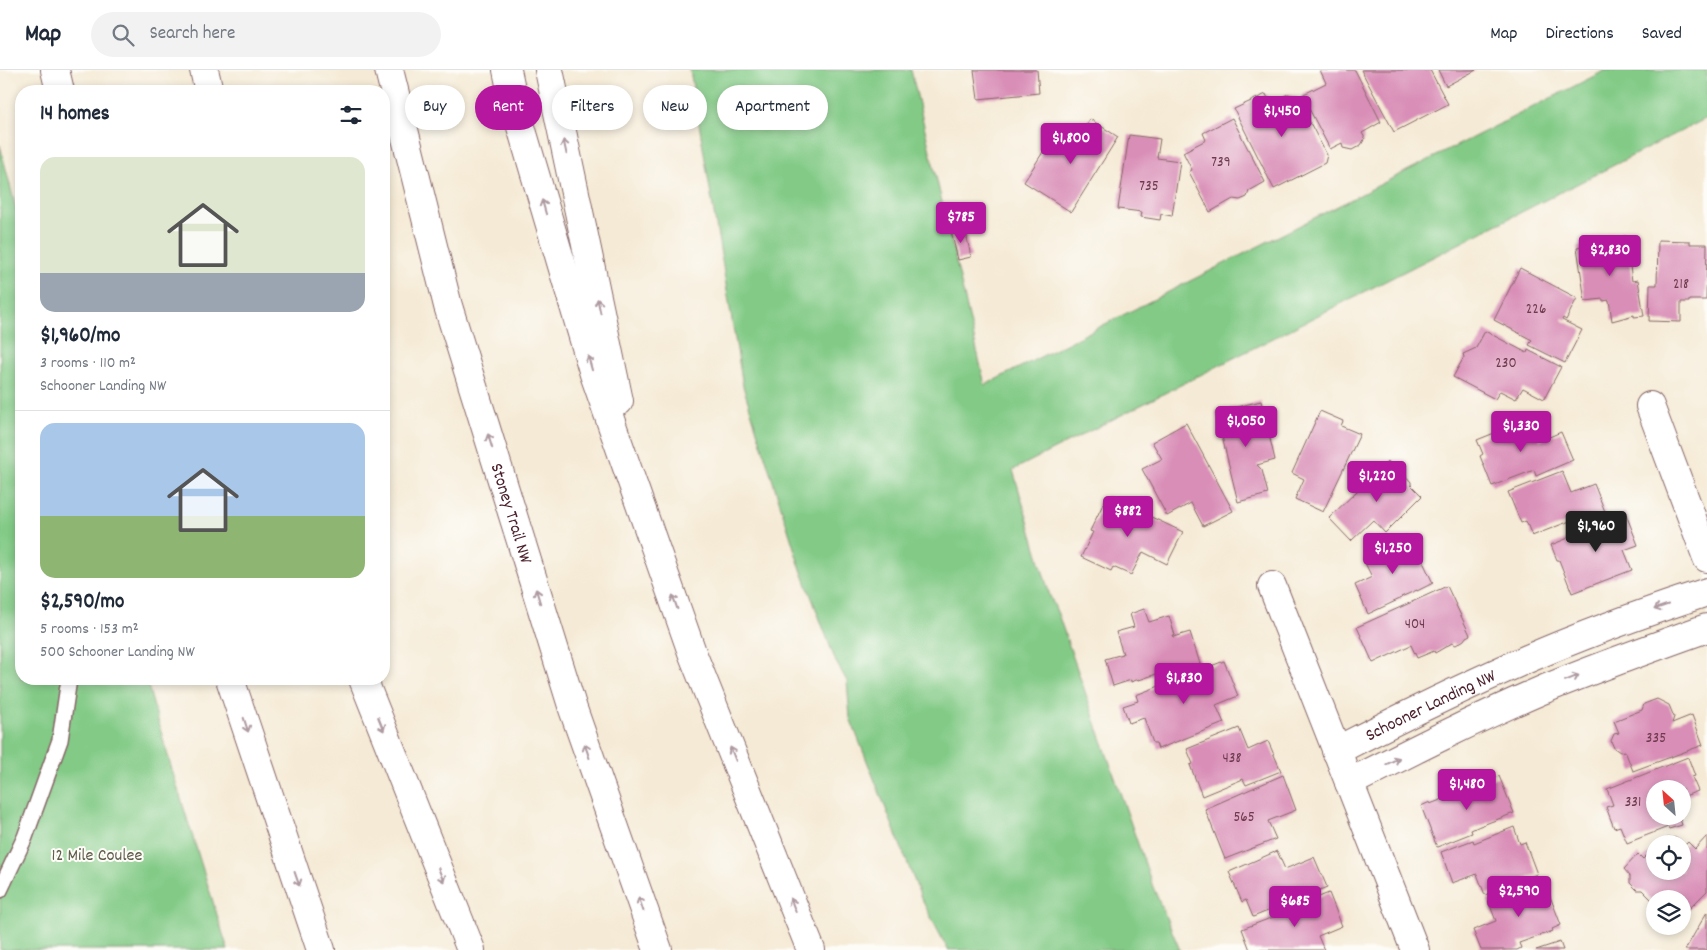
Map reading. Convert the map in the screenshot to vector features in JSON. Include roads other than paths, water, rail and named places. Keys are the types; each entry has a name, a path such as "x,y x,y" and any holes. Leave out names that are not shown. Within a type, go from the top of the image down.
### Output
{"main road":[{"path":"55,70 59,85"},
{"path":"204,70 208,85"},
{"name":"Stoney Trail NW","path":"389,70 448,306 572,709 658,950"},
{"path":"507,70 514,103 594,374 693,655 811,950"},
{"path":"549,70 642,508"},
{"path":"1650,406 1707,558"},
{"path":"1272,586 1415,950"},
{"name":"Schooner Landing NW","path":"1336,751 1416,710 1526,659 1611,625 1707,592"},
{"name":"Schooner Landing NW","path":"1349,783 1433,740 1540,691 1631,655 1707,628"},
{"path":"1526,659 1540,691"},
{"path":"232,685 321,950"},
{"path":"364,685 471,950"}],"lane":[{"path":"0,890 24,837 60,740 69,685"}],"park label":[{"name":"12 Mile Coulee","path":"97,854"}]}
